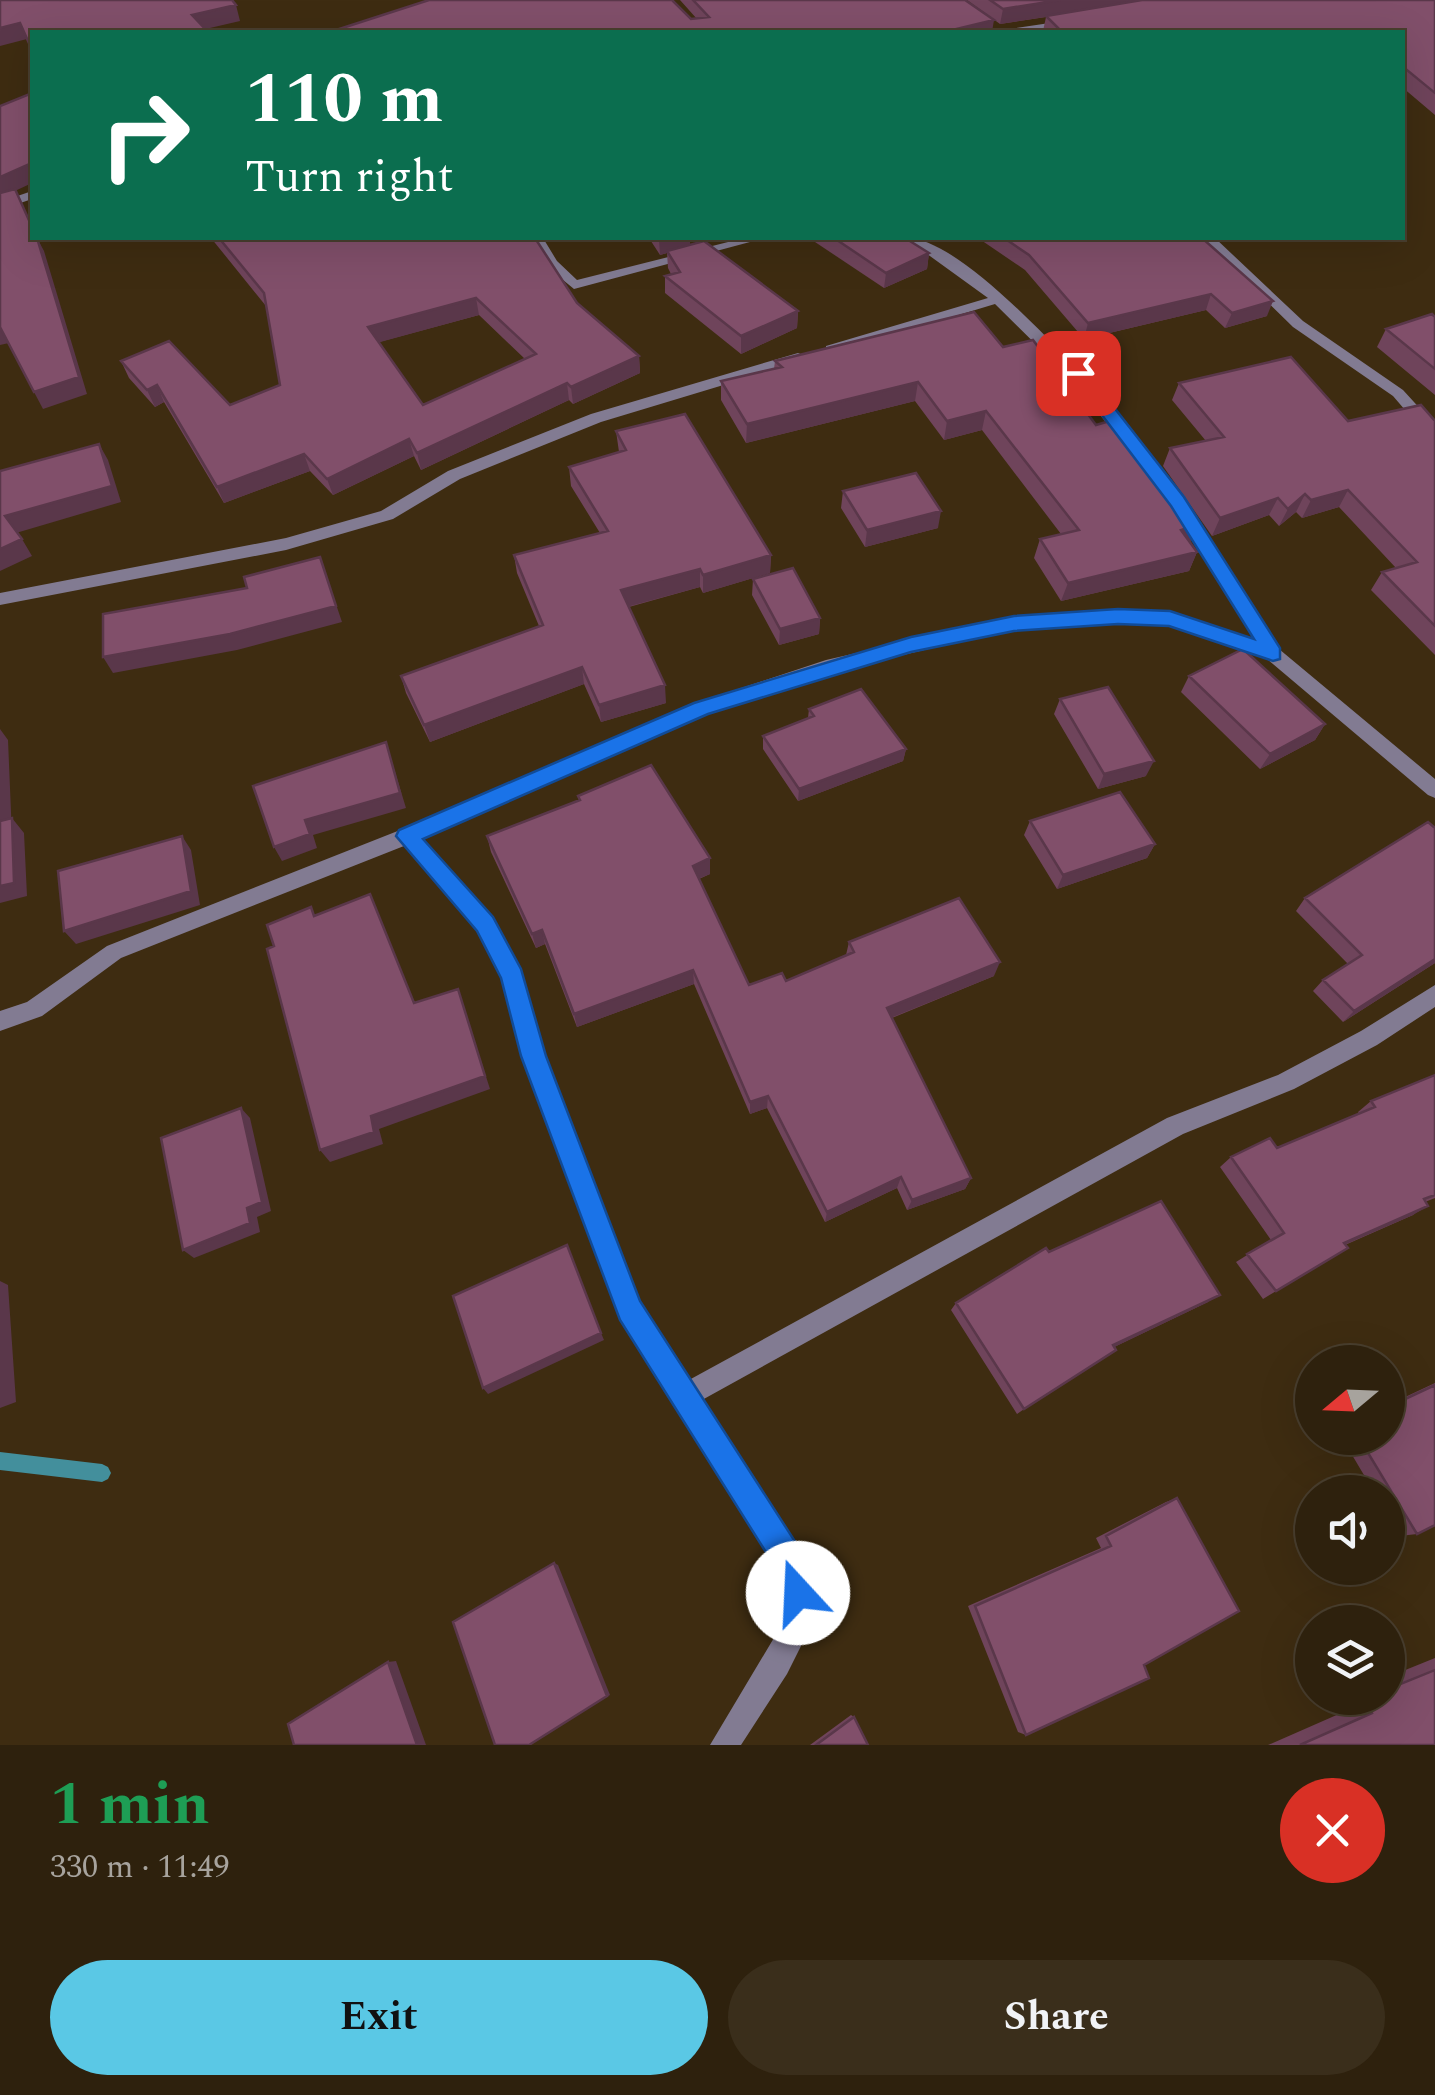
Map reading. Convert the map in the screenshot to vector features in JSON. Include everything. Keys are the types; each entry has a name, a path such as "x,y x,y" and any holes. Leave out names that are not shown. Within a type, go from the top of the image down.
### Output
{"street":[{"path":"982,21 994,30"},
{"path":"1012,30 1081,21"},
{"path":"0,206 30,196"},
{"path":"538,240 551,263 574,285 750,240"},
{"path":"915,240 974,278 1078,373 1172,494 1273,654 1434,786"},
{"path":"1210,240 1298,324 1398,393 1435,434"},
{"path":"0,599 286,544 388,515 454,475 596,418 998,299"},
{"path":"0,1021 34,1009 114,952 407,836 702,708 911,644 1014,623 1118,616 1170,618 1273,654"},
{"path":"407,836 485,924 512,976 534,1056 630,1310 794,1568 801,1618 778,1664 724,1745"},
{"path":"686,1395 1175,1126 1286,1082 1368,1038 1435,995"}],"building":[{"path":"0,0 232,0 236,5 192,15 206,30 30,30 30,46 20,23 0,28"},
{"path":"429,0 672,0 691,19 709,17 693,0 965,0 994,20 952,30 336,30"},
{"path":"990,0 1060,0 1003,9"},
{"path":"1142,0 1435,0 1435,93 1405,68 1405,30 1060,30 1046,16"},
{"path":"30,94 30,164 0,177 0,106"},
{"path":"15,189 30,223 30,240 38,240 79,377 34,392 0,327 0,193"},
{"path":"221,240 536,240 577,303 639,356 571,387 567,383 417,453 409,439 327,479 304,454 217,487 157,385 147,390 121,361 169,341 230,405 280,385 264,293","holes":["476,298 536,354 423,405 368,327"]},
{"path":"837,240 908,240 929,253 886,273"},
{"path":"1007,240 1204,240 1273,301 1232,313 1211,294 1088,323 1029,255"},
{"path":"704,241 798,311 741,336 665,276 680,272 667,251"},
{"path":"974,312 1003,347 1033,340 1096,425 1113,420 1140,453 1147,451 1198,524 1181,530 1197,552 1068,583 1040,539 1079,530 986,411 947,421 918,382 747,424 721,381 782,367 775,361"},
{"path":"1432,314 1435,317 1435,369 1386,329"},
{"path":"1291,357 1348,421 1421,405 1435,421 1435,626 1382,572 1417,562 1348,490 1311,500 1305,494 1288,509 1278,498 1220,518 1170,448 1224,437 1179,383"},
{"path":"685,414 771,555 703,575 700,569 621,590 665,685 599,705 582,667 424,725 401,676 543,625 514,555 608,531 569,467 626,450 616,431"},
{"path":"99,444 112,486 5,516 22,539 0,549 0,471"},
{"path":"916,473 941,511 867,530 843,491"},
{"path":"320,557 336,606 230,634 103,657 103,614 247,588 244,577"},
{"path":"793,568 820,618 780,629 753,579"},
{"path":"1243,649 1325,724 1270,754 1189,676"},
{"path":"1108,687 1154,761 1104,774 1060,699"},
{"path":"861,689 906,749 799,789 763,736 814,716 809,709"},
{"path":"386,742 400,793 305,820 310,834 274,847 253,786"},
{"path":"651,765 710,858 693,866 749,985 782,973 786,981 854,952 849,942 959,898 1000,962 887,1008 971,1178 912,1200 901,1177 827,1212 768,1096 750,1102 693,970 574,1014 542,930 532,934 487,836 580,800 578,796"},
{"path":"1120,792 1155,844 1063,875 1030,821"},
{"path":"12,818 14,883 0,886 0,821"},
{"path":"1428,822 1435,828 1435,959 1354,1011 1323,980 1362,955 1305,898"},
{"path":"182,836 191,891 64,931 58,871"},
{"path":"370,894 414,1003 458,989 485,1076 371,1116 374,1132 320,1150 267,949 274,946 267,925 311,907 314,916"},
{"path":"1435,1075 1435,1195 1424,1199 1428,1206 1344,1243 1348,1248 1276,1291 1247,1254 1284,1233 1231,1157 1270,1138 1277,1148 1375,1107 1371,1101"},
{"path":"241,1108 262,1202 247,1208 250,1223 183,1250 161,1138"},
{"path":"1161,1201 1220,1295 1113,1345 1116,1350 1024,1409 956,1303 1046,1248 1049,1252"},
{"path":"567,1245 601,1333 483,1388 453,1296"},
{"path":"1435,1385 1435,1525 1417,1534 1405,1514 1405,1475 1381,1475 1369,1455 1405,1455 1405,1399"},
{"path":"1177,1498 1239,1611 1144,1665 1149,1678 1026,1735 975,1606 1111,1546 1106,1536"},
{"path":"554,1563 607,1696 529,1745 495,1745 453,1622"},
{"path":"388,1662 417,1745 294,1745 288,1724"},
{"path":"1435,1670 1435,1745 1300,1745 1368,1715 1405,1715 1405,1682"},
{"path":"854,1717 868,1745 816,1745"}],"waterway":[{"path":"0,1461 102,1473"}],"route":[{"path":"798,1593 794,1568 738,1474 630,1310 534,1056 512,976 485,924 407,836 702,708 911,644 1014,623 1118,616 1170,618 1212,636 1273,654 1177,501 1078,373"}]}
